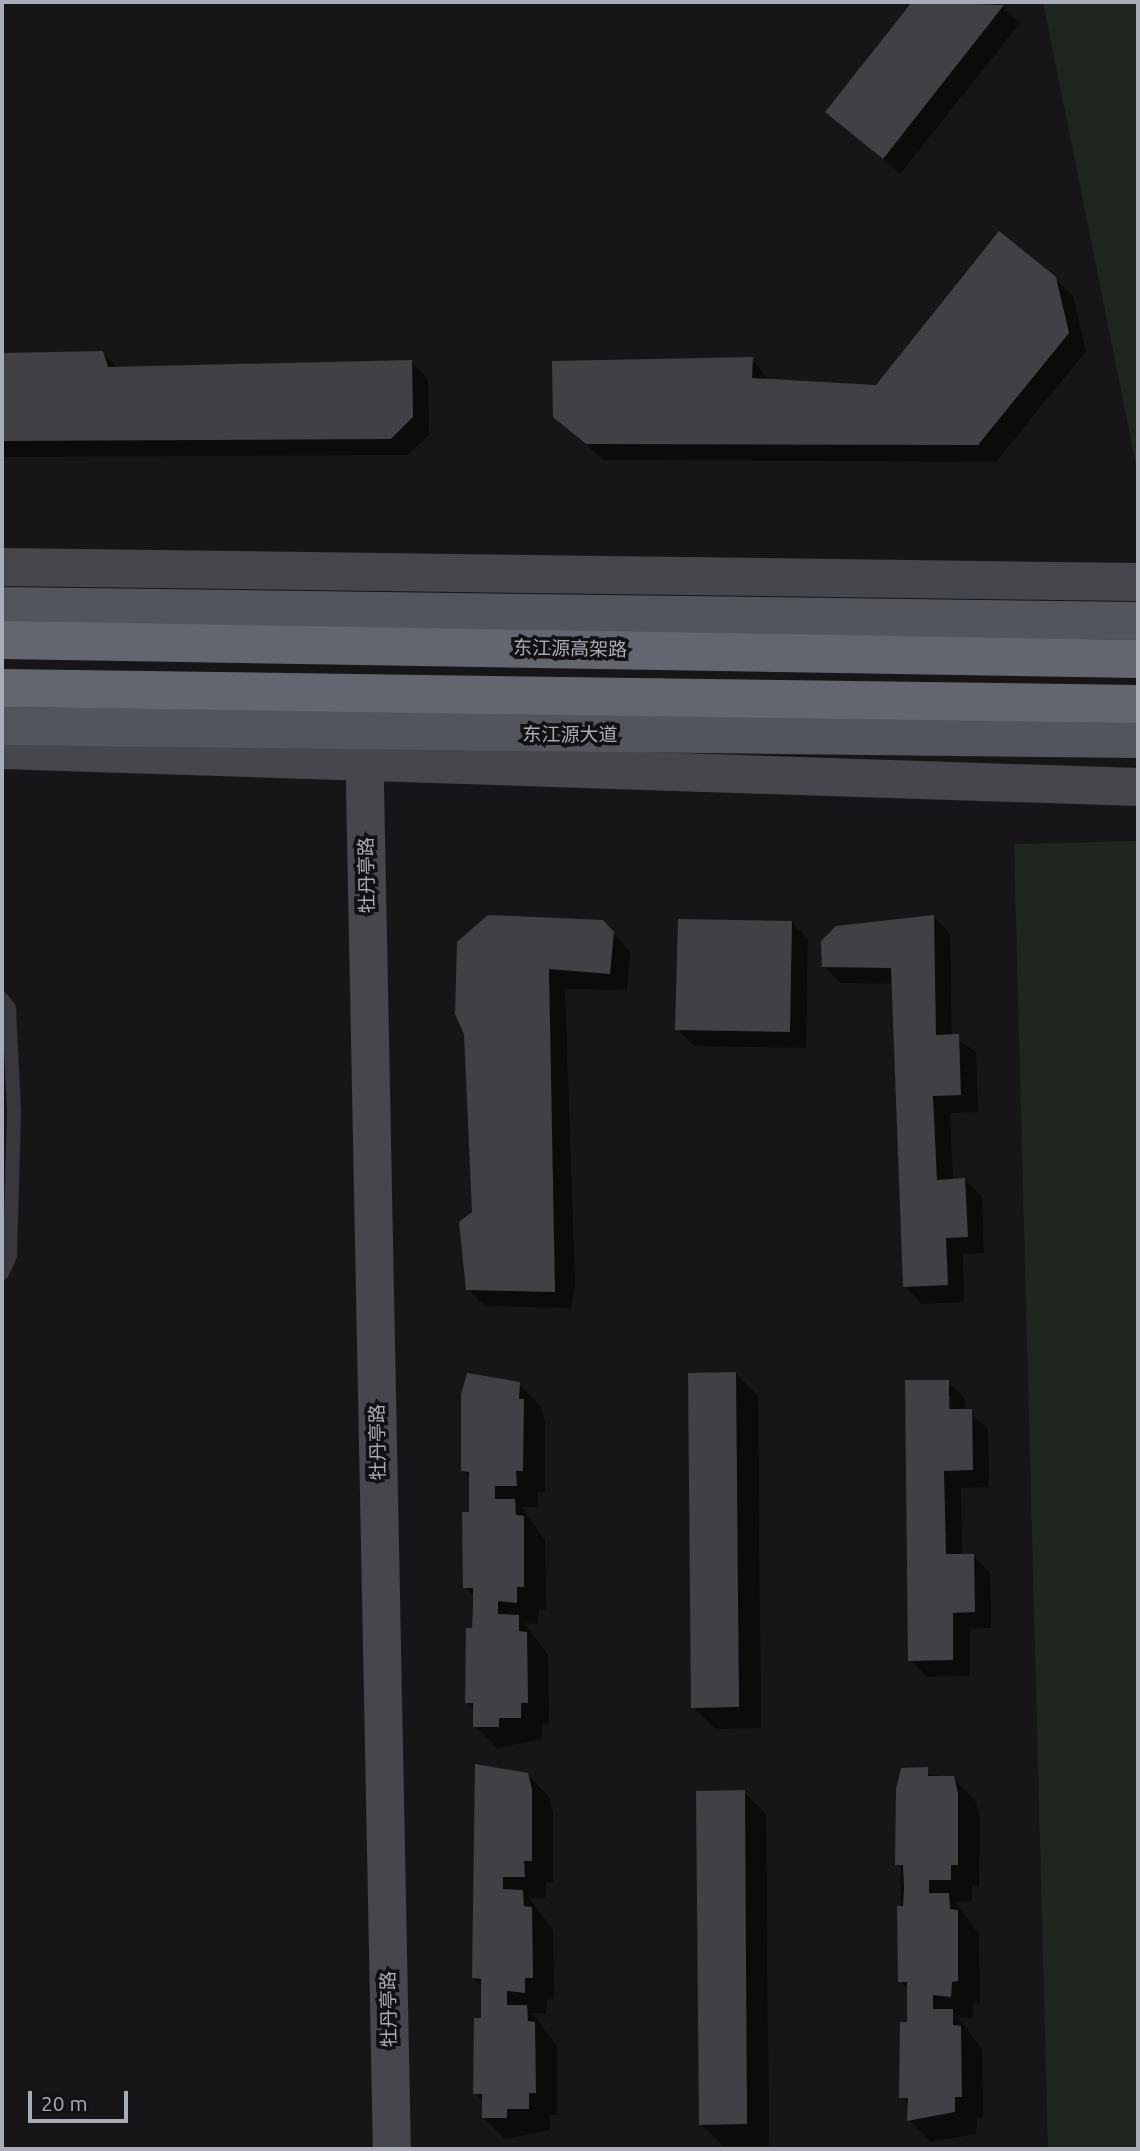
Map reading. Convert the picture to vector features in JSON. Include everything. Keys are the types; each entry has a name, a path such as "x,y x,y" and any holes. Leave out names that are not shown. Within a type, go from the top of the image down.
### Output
{"highway":[{"name":"东江源高架路","path":"2,640 1138,659"},
{"path":"2,688 1138,704"}],"main road":[{"path":"2,606 1138,621"},
{"name":"东江源大道","path":"2,726 364,749 1138,739"}],"street":[{"path":"2,567 1138,582"},
{"path":"2,750 364,749 1138,787"},
{"name":"牡丹亭路","path":"364,749 392,2149"}],"lane":[{"path":"2,999 9,1008 10,1256 2,1273"}],"shaded area":[{"path":"1043,2 1138,2 1138,475"},
{"path":"1138,841 1138,2149 1048,2149 1014,844"}],"building":[{"path":"912,2 1004,5 883,159 825,112"},
{"path":"999,231 1056,277 1069,333 978,445 586,444 553,417 552,361 753,357 752,378 876,385"},
{"path":"103,351 108,367 412,360 413,417 391,439 2,441 2,353"},
{"path":"488,915 603,920 614,932 610,974 549,969 555,1292 466,1290 459,1222 472,1212 464,1034 455,1014 457,942"},
{"path":"934,915 936,1035 959,1034 961,1095 933,1096 937,1180 965,1178 968,1237 946,1238 948,1285 903,1287 891,968 822,967 821,941 836,926"},
{"path":"678,919 792,921 790,1032 675,1030"},
{"path":"736,1372 739,1707 691,1708 688,1373"},
{"path":"467,1373 520,1382 519,1399 524,1399 523,1471 516,1471 517,1486 495,1486 495,1499 515,1499 516,1515 524,1516 524,1587 517,1587 517,1603 498,1601 498,1614 519,1615 519,1631 527,1632 528,1703 521,1703 521,1718 499,1718 499,1727 473,1727 473,1703 465,1703 466,1628 472,1628 473,1608 473,1588 463,1588 462,1512 469,1512 469,1472 461,1471 461,1395"},
{"path":"905,1380 949,1380 949,1409 972,1409 973,1470 944,1471 946,1554 974,1554 975,1612 953,1613 953,1660 908,1661"},
{"path":"475,1764 528,1773 532,1789 532,1861 524,1861 525,1877 503,1877 503,1889 523,1890 524,1906 532,1907 533,1978 525,1978 525,1993 507,1991 507,2005 527,2005 528,2021 535,2022 536,2093 529,2093 529,2109 507,2109 507,2118 482,2118 482,2094 473,2094 474,2018 481,2018 481,1979 472,1978"},
{"path":"928,1767 928,1776 954,1776 958,1793 958,1865 951,1865 951,1880 929,1880 929,1893 949,1893 950,1909 958,1910 958,1981 952,1982 951,1997 933,1995 933,2009 953,2009 953,2025 961,2026 962,2097 955,2097 955,2112 907,2121 908,2098 899,2098 900,2022 907,2022 907,1982 898,1982 897,1906 903,1906 904,1887 903,1865 895,1865 896,1789 901,1768"},
{"path":"745,1790 747,2124 699,2125 696,1791"}]}
